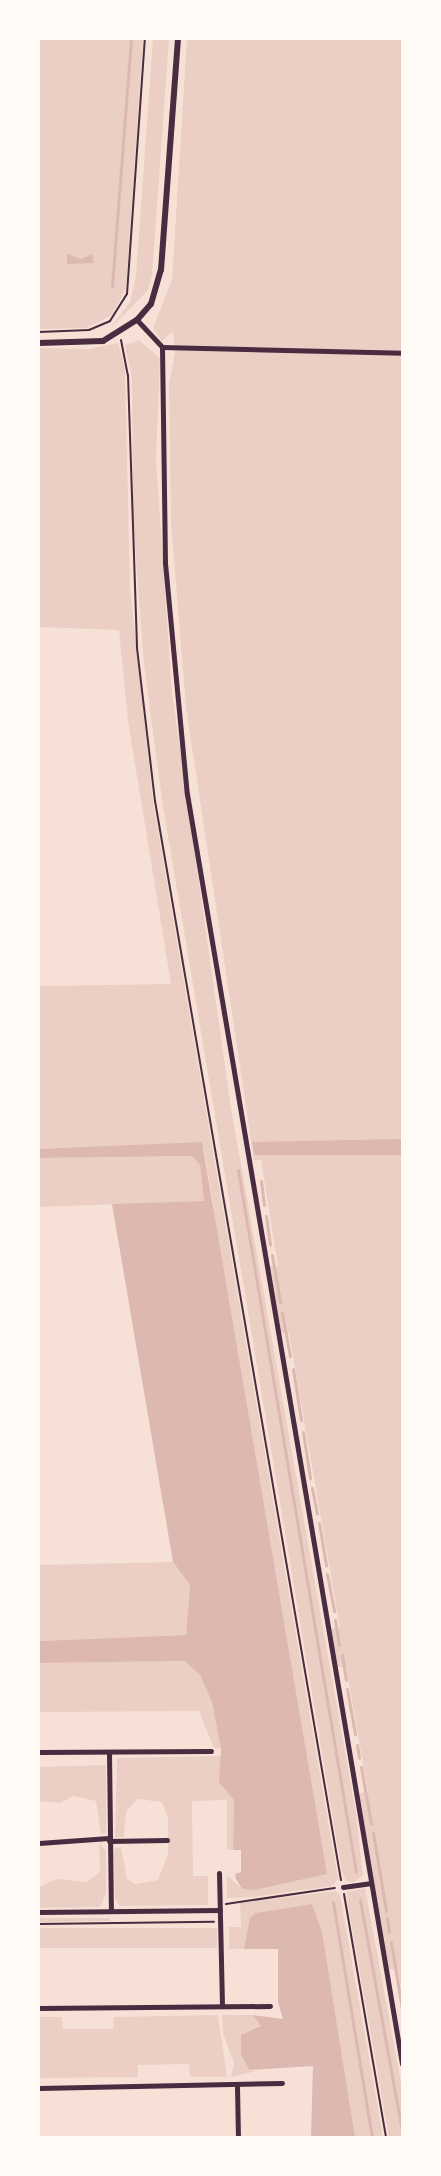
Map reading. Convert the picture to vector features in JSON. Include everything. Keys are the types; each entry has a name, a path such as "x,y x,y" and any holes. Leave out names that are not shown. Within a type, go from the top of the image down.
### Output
{"street":[{"path":"39,343 80,344 117,335 138,320 151,304 161,270 178,39"},
{"path":"138,320 162,347 165,563 187,794 402,2064"},
{"path":"162,347 402,353"},
{"path":"39,1752 211,1751"},
{"path":"109,1752 110,1911"},
{"path":"39,1842 167,1840"},
{"path":"219,1873 222,2006"},
{"path":"343,1887 370,1883"},
{"path":"39,1912 219,1908"},
{"path":"39,2008 270,2006"},
{"path":"39,2088 237,2086 282,2083"},
{"path":"237,2086 238,2137"}],"path":[{"path":"39,332 89,330 110,321 120,308 129,282 145,39"},
{"path":"110,321 124,347 128,375 136,638 155,801 386,2137"},
{"path":"219,1908 343,1887"},
{"path":"39,1924 220,1922"}],"shaded area":[{"path":"39,39 143,39 126,288 112,315 86,328 39,329"},
{"path":"153,39 169,39 152,275 148,290 110,329 130,302 136,276"},
{"path":"187,39 402,39 402,1995 398,1970 389,1969 359,1793 368,1792 346,1667 337,1667 331,1628 340,1628 289,1333 281,1333 269,1266 278,1266 261,1160 254,1160 186,707 171,523 169,384 175,353 173,331 162,341 153,328 172,280"},
{"path":"67,254 81,259 92,254 94,263 67,264"},
{"path":"139,340 160,358 156,460 172,693 231,1108 356,1814 363,1876 353,1882 346,1881 342,1872 162,800 144,664 133,520 132,378 125,345"},
{"path":"118,343 125,368 130,588 153,802 338,1879 332,1886 253,1897 227,1898 227,1875 242,1889 254,1890 213,1202 204,1151 200,1142 155,1147 39,1149 39,986 171,984 128,721 119,630 39,627 39,348 89,349"},
{"path":"402,1139 402,1155 254,1155 252,1142"},
{"path":"202,1142 327,1874 254,1890 242,1889 236,1879 235,1874 241,1872 241,1850 233,1850 234,1800 219,1782 221,1749 212,1702 200,1675 185,1661 39,1663 39,1641 186,1635 190,1585 173,1562 112,1204 204,1201 200,1165 192,1156 39,1158 39,1149"},
{"path":"192,1156 200,1165 204,1201 39,1207 39,1158"},
{"path":"173,1562 190,1585 186,1635 39,1641 39,1565"},
{"path":"186,1661 200,1675 212,1702 221,1749 214,1748 199,1711 39,1712 39,1663"},
{"path":"221,1756 222,1773 234,1800 233,1850 227,1849 227,1800 192,1801 193,1876 208,1876 208,1905 120,1906 115,1899 114,1849 121,1847 127,1879 135,1884 158,1880 168,1854 168,1819 162,1802 137,1799 126,1812 124,1837 115,1838 117,1758"},
{"path":"106,1765 106,1833 101,1834 96,1801 73,1796 60,1803 39,1801 39,1767"},
{"path":"99,1843 106,1851 106,1894 100,1907 39,1908 39,1887 56,1879 87,1882 100,1872"},
{"path":"365,1888 402,2088 402,2137 389,2137 348,1905 347,1892"},
{"path":"335,1891 340,1894 383,2137 355,2137 322,1931 312,1904 255,1913 244,1949 229,1949 229,1927 241,1927 240,1903"},
{"path":"312,1904 322,1931 355,2137 311,2137 313,2066 249,2070 241,2055 241,2035 261,2026 253,2015 283,2019 278,2002 278,1949 244,1949 250,1918 255,1913"},
{"path":"39,1918 110,1918 110,1921 39,1922"},
{"path":"39,1928 217,1928 217,1948 39,1948"},
{"path":"218,2015 227,2077 190,2077 189,2064 138,2065 138,2077 39,2078 39,2017 62,2017 63,2029 113,2029 114,2017"},
{"path":"222,2015 253,2015 262,2022 241,2055 249,2070 257,2071 231,2077 234,2063 223,2033"}],"waterway":[{"path":"112,286 131,39"},
{"path":"238,1170 356,1872"},
{"path":"261,1181 264,1205"},
{"path":"266,1216 270,1245"},
{"path":"272,1255 280,1302"},
{"path":"282,1313 290,1356"},
{"path":"293,1369 301,1420"},
{"path":"303,1432 310,1478"},
{"path":"312,1488 317,1514"},
{"path":"319,1523 326,1565"},
{"path":"327,1574 334,1611"},
{"path":"335,1620 339,1645"},
{"path":"342,1655 346,1680"},
{"path":"347,1689 355,1734"},
{"path":"357,1745 359,1758"},
{"path":"361,1767 371,1824"},
{"path":"373,1833 386,1911"},
{"path":"360,1900 402,2132"},
{"path":"333,1902 372,2137"},
{"path":"387,1918 389,1932"},
{"path":"391,1942 402,2009"}]}
